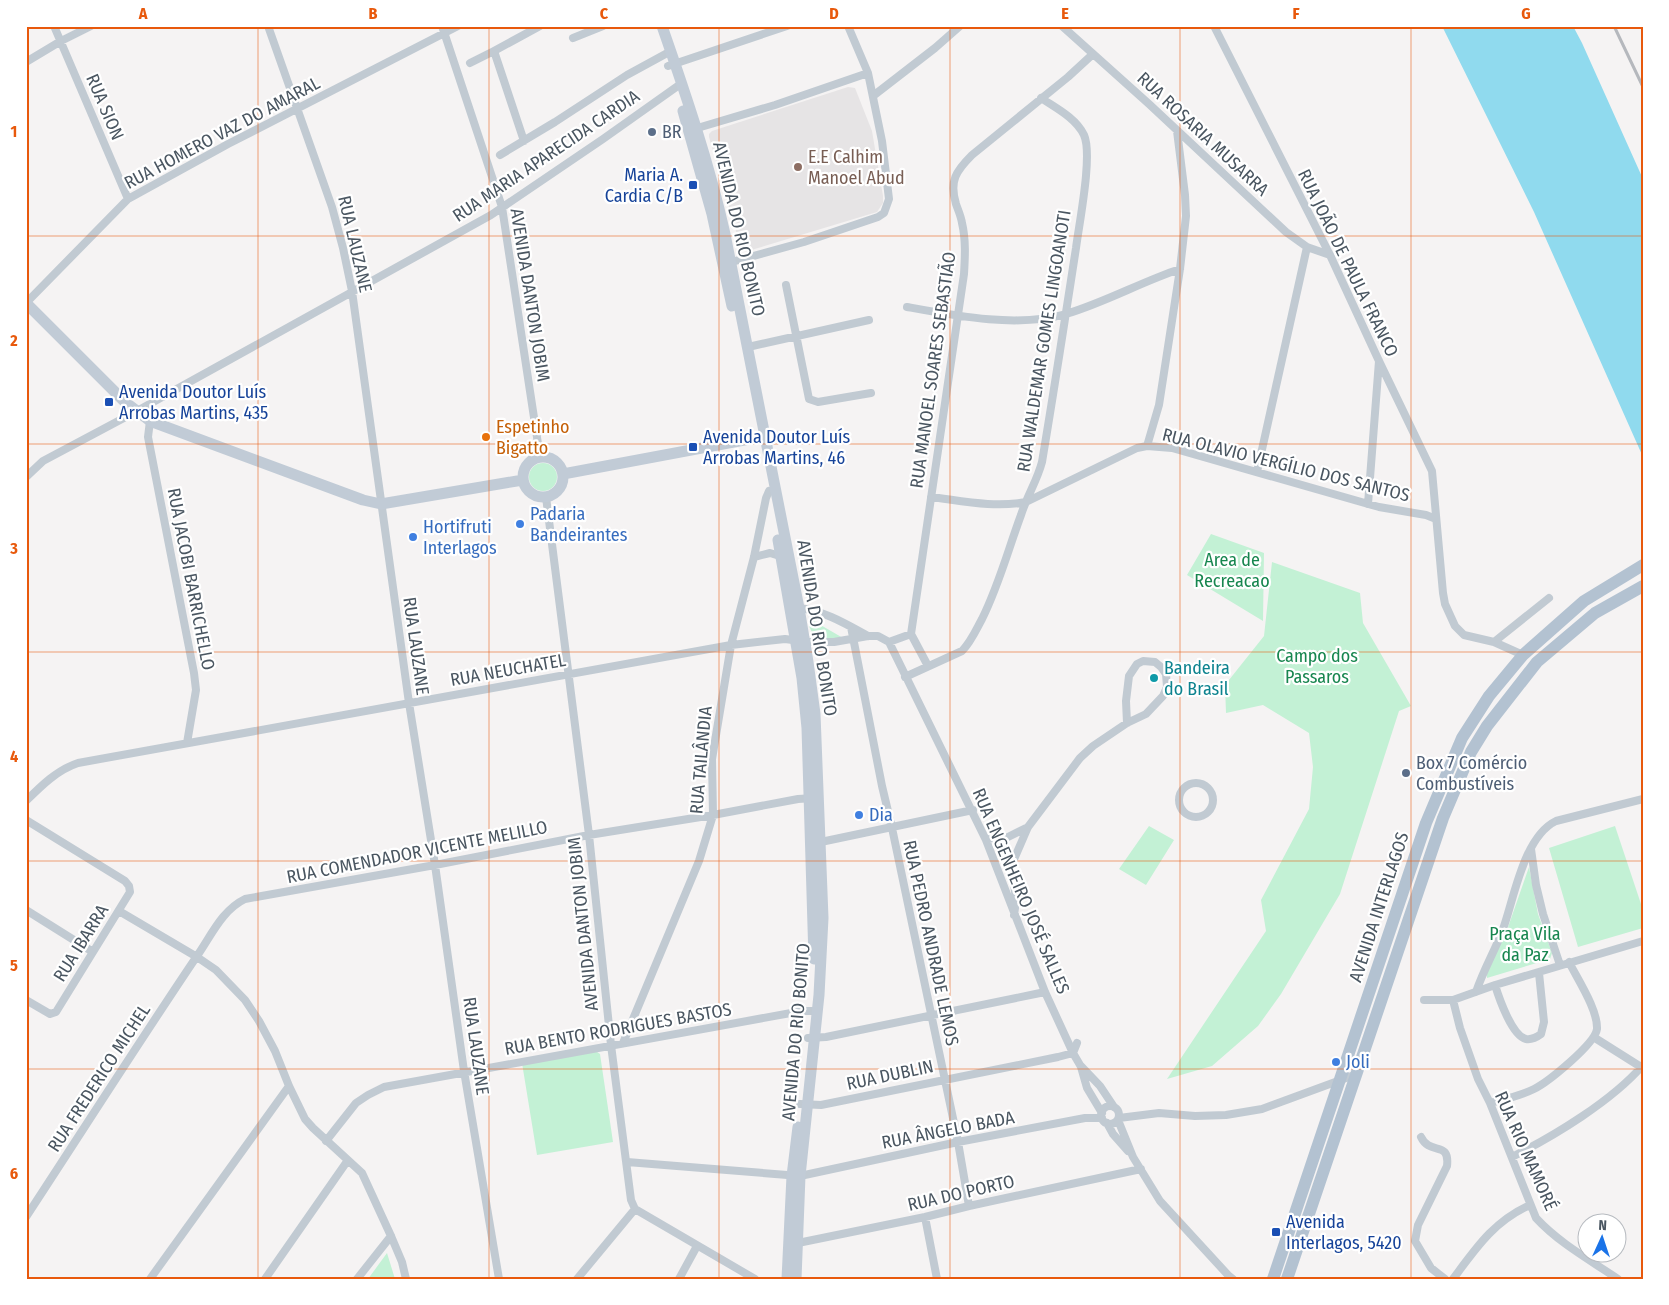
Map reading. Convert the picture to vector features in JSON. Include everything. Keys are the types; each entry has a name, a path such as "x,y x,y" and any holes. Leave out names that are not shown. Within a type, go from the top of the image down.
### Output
{"main road":[{"name":"AVENIDA DO RIO BONITO","path":"655,26 668,52"},
{"name":"AVENIDA DO RIO BONITO","path":"662,26 668,52 693,129 712,214 727,263 748,347 769,491 781,556 813,697 816,843 823,918 796,1176 793,1244 787,1279"},
{"name":"AVENIDA DO RIO BONITO","path":"727,263 762,437 791,565 799,608 800,641"},
{"path":"26,303 119,396 150,421 363,500 381,504 523,480"},
{"path":"563,474 762,437"},
{"path":"540,457 552,459 561,468 563,474 561,486 552,495 546,497 534,495 529,491 523,480 523,474 529,463 540,457"},
{"name":"AVENIDA INTERLAGOS","path":"1273,1279 1426,823 1462,738 1490,696 1523,655 1567,615 1596,592 1643,565"},
{"name":"AVENIDA INTERLAGOS","path":"1287,1279 1443,818 1471,752 1486,726 1537,662 1575,628 1605,606 1643,586"},
{"name":"AVENIDA DO RIO BONITO","path":"793,1244 796,1279"}],"street":[{"name":"RUA SION","path":"54,26 128,199"},
{"path":"26,62 91,26"},
{"name":"RUA LAUZANE","path":"268,26 332,207 352,291 409,703 435,865 464,1072 499,1279"},
{"name":"RUA HOMERO VAZ DO AMARAL","path":"26,303 128,199 443,30 458,26"},
{"path":"470,63 540,26"},
{"path":"573,38 603,26"},
{"path":"672,64 787,26"},
{"path":"727,263 813,239 878,217 884,213 889,200 882,140 868,73 848,26"},
{"path":"872,96 935,48 960,26"},
{"name":"RUA ROSARIA MUSARRA","path":"1062,26 1286,232 1307,246 1330,255"},
{"name":"RUA JOÃO DE PAULA FRANCO","path":"1214,26 1330,255 1378,361 1432,472 1443,593 1445,604 1455,626 1464,635 1494,642 1523,655"},
{"name":"AVENIDA DANTON JOBIM","path":"443,30 502,207 540,457"},
{"path":"494,51 524,141"},
{"path":"500,155 627,75 668,52"},
{"name":"RUA MANOEL SOARES SEBASTIÃO","path":"911,634 964,274 966,245 962,220 955,202 954,178 959,168 972,155 1093,54"},
{"path":"693,129 868,73"},
{"name":"RUA MARIA APARECIDA CARDIA","path":"26,477 43,461 491,215 603,139 678,84"},
{"name":"RUA WALDEMAR GOMES LINGOANOTI","path":"905,677 962,651 969,644 991,601 1008,557 1021,512 1039,475 1066,314 1085,182 1086,154 1085,136 1072,120 1041,98"},
{"path":"1147,446 1159,405 1180,269 1186,216 1177,131"},
{"path":"1258,472 1307,246"},
{"path":"907,307 958,315 1027,320 1047,318 1066,314 1112,298 1152,278 1180,269"},
{"path":"786,285 810,399 818,402 871,392"},
{"path":"748,347 869,320"},
{"path":"1368,504 1378,361"},
{"name":"RUA JACOBI BARRICHELLO","path":"150,421 148,437 194,673 196,690 188,743"},
{"name":"RUA OLAVIO VERGÍLIO DOS SANTOS","path":"931,496 987,505 1010,505 1026,502 1128,452 1147,446 1172,448 1368,504 1436,519"},
{"name":"RUA TAILÂNDIA","path":"623,1043 699,861 713,815 712,760 731,645 769,491"},
{"name":"AVENIDA DANTON JOBIM","path":"546,497 567,674 589,835 611,1045 631,1200 635,1209"},
{"path":"754,557 770,553 781,556 791,565"},
{"path":"1494,642 1550,598"},
{"path":"799,608 810,609 836,619 868,636 878,636 889,642 911,634 928,666"},
{"name":"RUA PEDRO ANDRADE LEMOS","path":"851,627 882,786 958,1142 969,1206"},
{"name":"RUA NEUCHATEL","path":"26,801 57,773 78,763 731,645 785,639 834,642 868,636"},
{"name":"RUA ENGENHEIRO JOSÉ SALLES","path":"889,642 973,810 1045,992 1056,1005 1087,1088 1113,1134 1132,1154"},
{"path":"1012,864 1028,826 1080,758 1093,746 1126,723 1146,714 1163,696 1167,687 1166,674 1155,662 1143,660 1137,664 1129,676 1126,723"},
{"path":"1190,784 1204,785 1210,790 1213,798 1212,806 1208,813 1201,817 1192,818 1180,809 1179,795 1183,788 1190,784"},
{"name":"RUA COMENDADOR VICENTE MELILLO","path":"197,957 234,904 245,899 589,835 798,799 814,798"},
{"path":"1476,992 1502,932 1524,863 1547,826 1556,821 1643,799"},
{"path":"816,843 973,810"},
{"name":"RUA IBARRA","path":"26,820 125,881 129,886 130,892 58,1010 50,1014 26,1000"},
{"path":"991,853 1002,840 1028,826"},
{"path":"986,840 993,838 1002,840"},
{"path":"1002,840 1012,864 1016,901 1014,915"},
{"path":"1531,849 1536,885 1543,914 1560,966"},
{"path":"26,910 93,952"},
{"path":"119,911 216,970 250,1007 275,1051 305,1119 362,1173 402,1262 406,1279"},
{"path":"1424,1000 1453,1000 1494,985 1643,941"},
{"name":"RUA FREDERICO MICHEL","path":"26,1216 197,957"},
{"path":"1490,1103 1518,1096 1536,1088 1562,1068 1595,1038 1597,1029 1592,1007 1569,962"},
{"path":"1494,985 1507,1016 1516,1030 1529,1040 1541,1034 1544,1022 1539,973"},
{"path":"811,1038 932,1016 1045,992"},
{"name":"RUA RIO MAMORÉ","path":"1453,1000 1460,1028 1478,1079 1490,1103 1536,1218 1562,1241 1618,1279"},
{"name":"RUA BENTO RODRIGUES BASTOS","path":"326,1140 356,1103 384,1087 611,1045 814,1011"},
{"path":"1512,1157 1532,1147 1586,1113 1616,1090 1642,1066 1595,1038"},
{"path":"1073,1052 1077,1043"},
{"name":"RUA DUBLIN","path":"804,1105 821,1105 1073,1052"},
{"name":"RUA ENGENHEIRO JOSÉ SALLES","path":"1080,1065 1100,1086 1114,1107"},
{"path":"1118,1119 1119,1114 1114,1107 1105,1108 1103,1118 1113,1124 1118,1119 1159,1113 1195,1116 1226,1115 1262,1109 1357,1074"},
{"path":"150,1279 289,1086"},
{"name":"RUA ÂNGELO BADA","path":"627,1162 796,1176 1085,1118 1103,1118"},
{"name":"RUA ENGENHEIRO JOSÉ SALLES","path":"1118,1119 1132,1154 1160,1200 1233,1279"},
{"path":"1421,1138 1427,1145 1445,1152 1448,1156 1447,1166 1418,1225 1415,1241 1431,1268 1445,1279"},
{"path":"269,1278 348,1160"},
{"name":"RUA DO PORTO","path":"793,1244 1141,1169"},
{"path":"1453,1279 1496,1225 1511,1214 1530,1205"},
{"path":"577,1279 635,1209 755,1279"},
{"path":"925,1217 937,1279"},
{"path":"357,1279 391,1236"},
{"path":"679,1279 697,1246"}],"shaded area":[{"name":"E.E Calhim Manoel Abud","path":"848,87 855,88 872,131 883,203 877,212 748,251 743,249 740,245 709,134 712,131"}],"green space":[{"path":"543,463 553,467 557,477 553,487 543,491 533,487 529,477 533,467"},
{"name":"Area de Recreacao","path":"1211,534 1264,553 1263,621 1187,575"},
{"name":"Campo dos Passaros","path":"1272,562 1360,593 1363,623 1411,706 1399,711 1340,894 1281,994 1258,1026 1212,1066 1167,1079 1266,931 1261,900 1309,809 1313,767 1309,733 1263,705 1226,713 1225,685 1264,636"},
{"path":"812,620 843,638 815,639 809,626"},
{"path":"1149,826 1174,840 1146,885 1119,869"},
{"path":"1615,826 1643,910 1643,928 1578,947 1549,848"},
{"name":"Praça Vila da Paz","path":"1529,867 1538,914 1552,953 1550,959 1487,978 1487,969 1506,933"},
{"path":"594,1050 600,1054 613,1142 537,1155 522,1063"},
{"path":"387,1253 395,1279 368,1279"}],"water":[{"path":"1442,26 1573,26 1582,43 1643,179 1643,457 1534,212"}],"railway":[{"path":"1614,26 1643,87"}],"place":[{"name":"BR","path":"652,132"},
{"name":"E.E Calhim Manoel Abud","path":"798,167"},
{"name":"Maria A. Cardia C/B","path":"693,185"},
{"name":"Avenida Doutor Luís Arrobas Martins, 435","path":"109,402"},
{"name":"Espetinho Bigatto","path":"486,437"},
{"name":"Avenida Doutor Luís Arrobas Martins, 46","path":"693,447"},
{"name":"Padaria Bandeirantes","path":"520,524"},
{"name":"Hortifruti Interlagos","path":"413,537"},
{"name":"Bandeira do Brasil","path":"1154,678"},
{"name":"Box 7 Comércio Combustíveis","path":"1406,773"},
{"name":"Dia","path":"859,815"},
{"name":"Joli","path":"1336,1062"},
{"name":"Avenida Interlagos, 5420","path":"1276,1232"}]}
